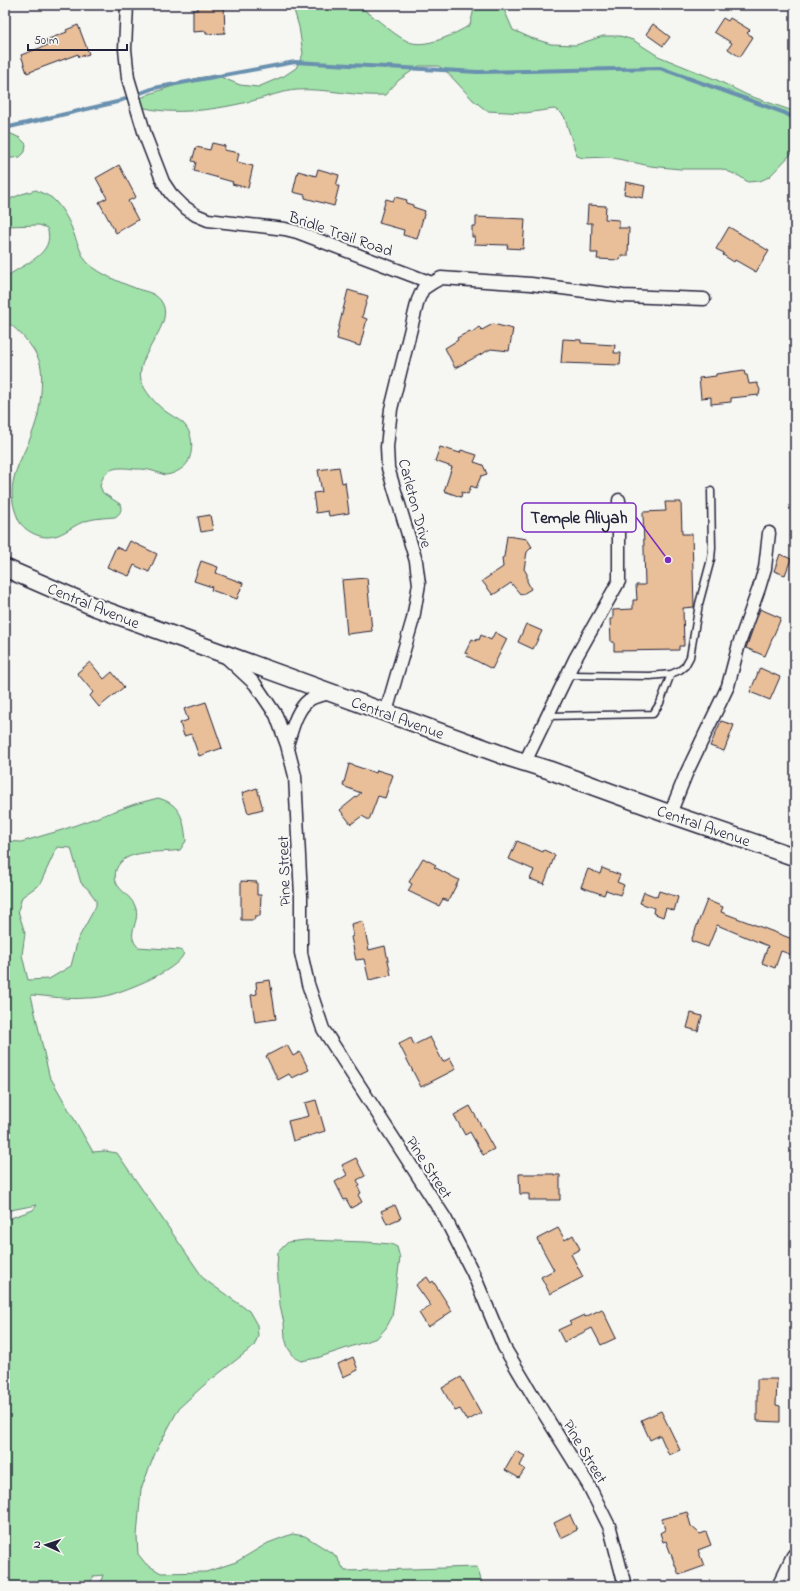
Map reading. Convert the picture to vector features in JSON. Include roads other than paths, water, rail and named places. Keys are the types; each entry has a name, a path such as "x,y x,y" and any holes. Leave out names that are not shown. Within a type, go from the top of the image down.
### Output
{"main road":[{"name":"Central Avenue","path":"5,568 95,607 224,655 670,814 795,856"},
{"path":"781,1586 795,1557"}],"street":[{"name":"Bridle Trail Road","path":"127,5 125,49 128,78 146,138 163,182 171,194 183,206 196,215 220,223 297,232 432,282"},
{"path":"432,282 442,278 531,284 623,296 704,299"},
{"name":"Carleton Drive","path":"386,712 413,619 419,584 416,561 388,468 387,439 391,409 418,300 423,289 432,282"},
{"path":"525,762 567,675 619,581 619,500"},
{"path":"670,814 686,774 728,686 739,644 765,568 769,534"},
{"name":"Pine Street","path":"224,655 255,684 276,715 287,745 294,776 302,896 301,953 308,984 323,1029 445,1218 473,1273 504,1347 588,1484 607,1522 625,1586"},
{"path":"287,745 295,720 300,711 310,700 330,693"}],"lane":[{"path":"567,675 650,676 671,674 685,666 690,657 699,604 711,559 711,491"},
{"path":"547,716 653,714 660,703 671,674"}],"waterway":[{"path":"5,128 117,102 154,88 295,62 478,72 660,68 785,113 795,119"}],"place":[{"name":"Temple Aliyah","path":"668,560"}]}
